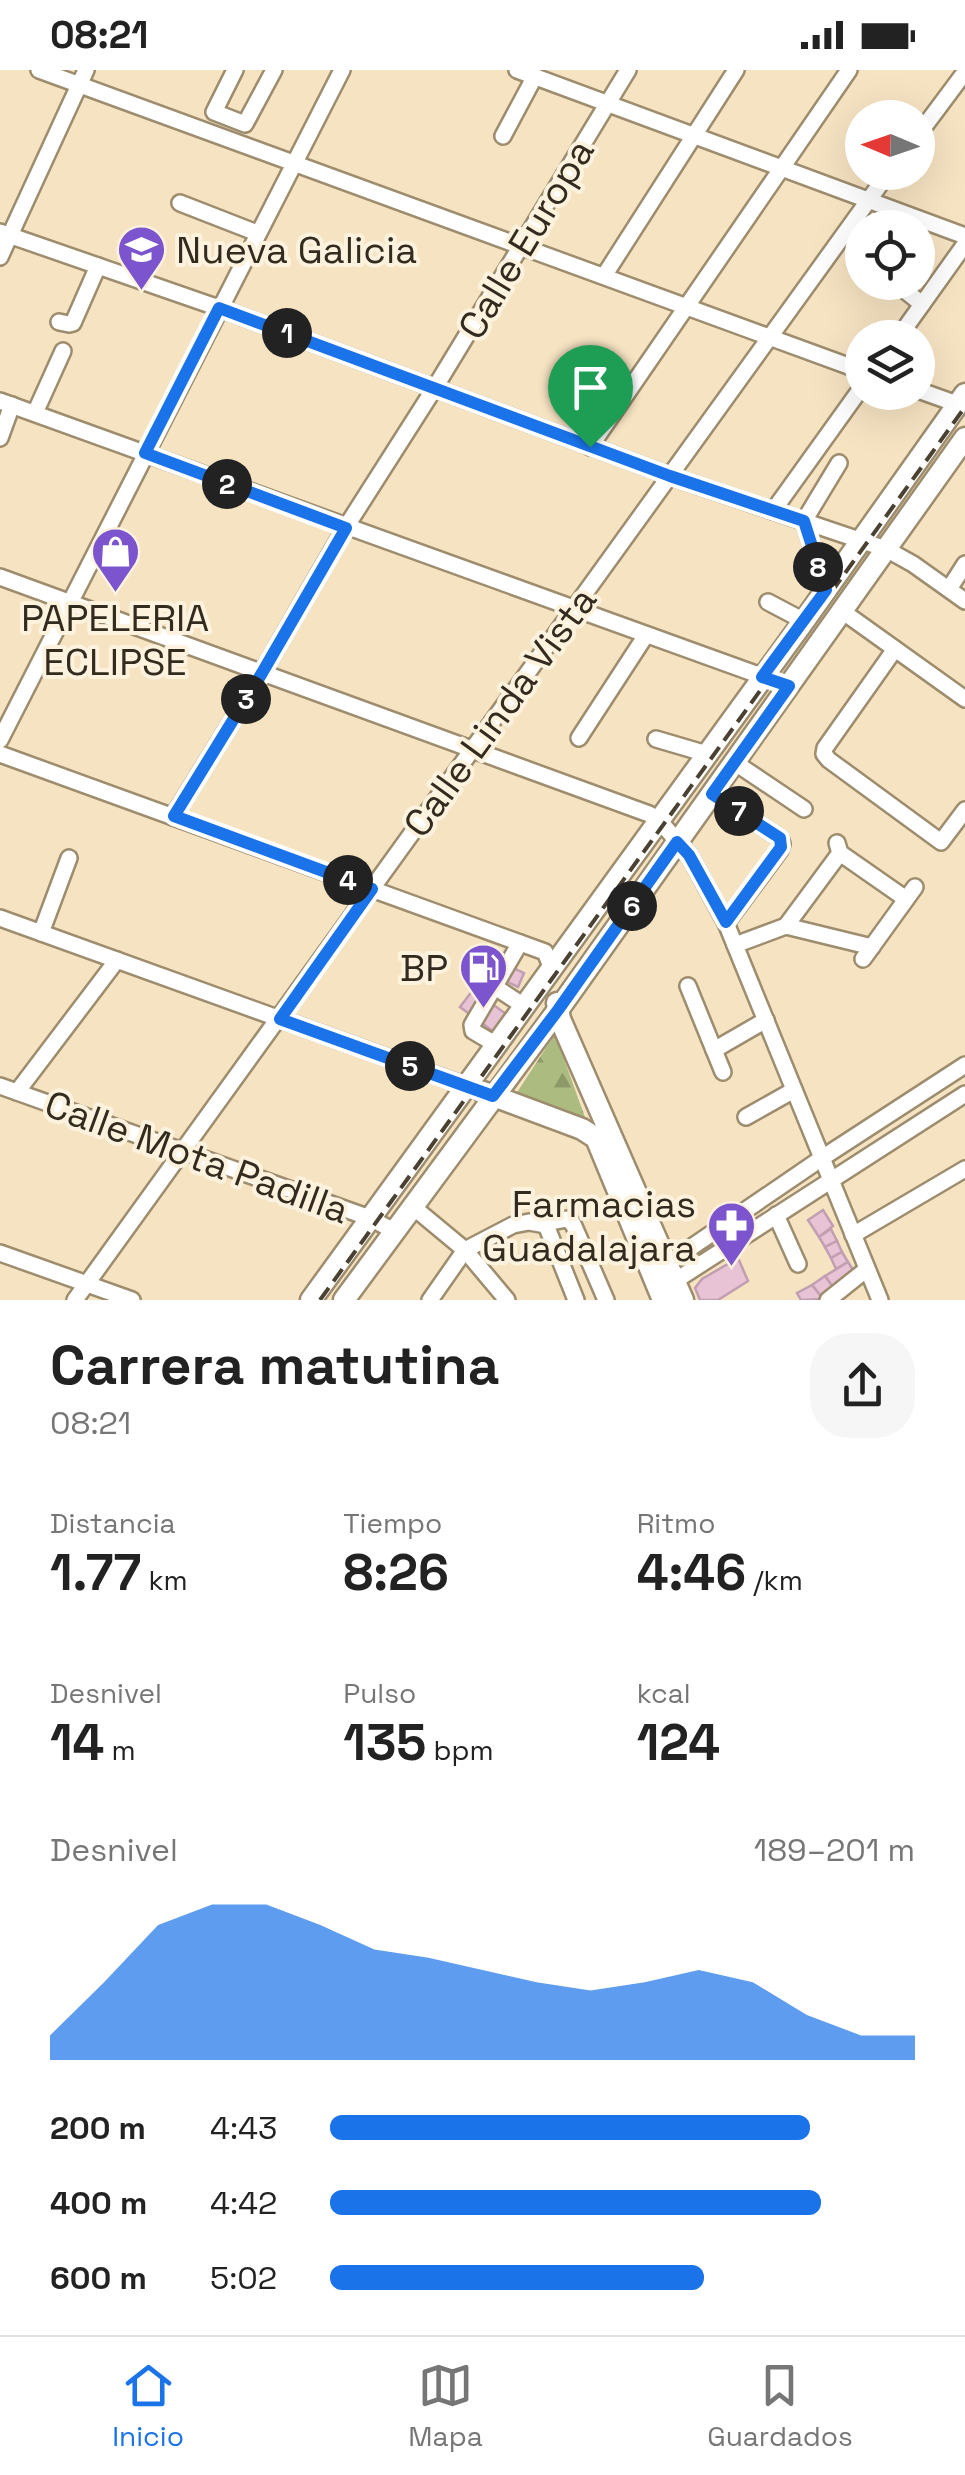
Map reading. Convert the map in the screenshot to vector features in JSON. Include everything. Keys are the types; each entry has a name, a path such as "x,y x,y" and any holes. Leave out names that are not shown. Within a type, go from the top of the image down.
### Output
{"main road":[{"path":"310,1300 961,399"},
{"path":"344,1300 558,1010 965,438"},
{"path":"552,969 558,1010 667,1285"},
{"path":"466,1086 596,1138 667,1285"}],"street":[{"path":"40,70 82,77 294,162 845,365"},
{"path":"235,70 214,112 245,124 274,70"},
{"path":"0,740 342,70"},
{"path":"518,70 965,236"},
{"name":"Calle Europa","path":"174,816 628,70"},
{"path":"604,276 736,70"},
{"path":"590,447 849,70"},
{"path":"935,112 965,72"},
{"path":"503,136 535,76"},
{"path":"0,257 5,234 82,77"},
{"name":"Calle Linda Vista","path":"76,1300 876,190"},
{"path":"180,203 257,234"},
{"path":"5,234 219,308 670,476 886,549 965,600"},
{"path":"911,320 965,244"},
{"path":"59,322 72,324 98,266"},
{"path":"917,300 922,304"},
{"path":"35,414 64,351"},
{"path":"935,394 961,399"},
{"path":"0,438 6,403 789,686"},
{"path":"773,511 845,410"},
{"path":"826,590 804,521 839,463"},
{"path":"949,589 965,564"},
{"path":"0,578 658,820 689,855 726,922 880,1300"},
{"path":"768,602 804,621"},
{"path":"842,612 965,700"},
{"path":"580,738 646,635"},
{"path":"895,649 824,748 824,754 941,842 965,810"},
{"path":"656,738 707,754"},
{"path":"0,754 520,942 545,952 552,969"},
{"path":"734,762 804,809"},
{"path":"712,794 780,838 782,844 726,922"},
{"path":"735,945 786,926 838,848 910,893 867,953 786,926"},
{"path":"41,933 69,858"},
{"path":"0,918 466,1086"},
{"path":"495,1044 471,1027 520,942"},
{"path":"17,1092 117,960"},
{"path":"688,986 723,1072"},
{"path":"495,987 524,1006"},
{"path":"714,1050 766,1020"},
{"path":"667,1285 822,1158 965,1065"},
{"name":"Calle Mota Padilla","path":"0,1086 370,1218 394,1231"},
{"path":"746,1118 794,1090"},
{"path":"667,1285 965,1094"},
{"path":"853,1236 965,1169"},
{"path":"412,1206 465,1250 507,1300"},
{"path":"776,1215 798,1264"},
{"path":"430,1300 465,1250 513,1225 546,1225 564,1219 572,1221 606,1300"},
{"path":"546,1225 576,1300"},
{"path":"0,1253 132,1300"},
{"path":"828,1300 867,1269"}],"green space":[{"path":"555,1034 586,1120 516,1094"}],"building":[{"name":"BP","path":"499,961 524,973 518,987 493,975"},
{"name":"BP","path":"473,990 506,1014 494,1032 460,1007"},
{"path":"823,1210 833,1226 819,1237 808,1220"},
{"path":"831,1229 837,1241 825,1247 819,1237"},
{"path":"837,1241 842,1252 831,1258 825,1247"},
{"path":"842,1252 848,1262 836,1269 831,1258"},
{"name":"Farmacias Guadalajara","path":"738,1258 748,1281 718,1300 700,1300 695,1288 702,1279"},
{"path":"848,1262 857,1276 835,1290 825,1276"},
{"path":"825,1276 835,1290 823,1299 812,1285"},
{"path":"812,1285 823,1299 801,1300 797,1293"}],"railway":[{"path":"320,1300 965,407"}],"place":[{"name":"Nueva Galicia","path":"141,292"},
{"name":"PAPELERIA ECLIPSE","path":"115,594"},
{"name":"BP","path":"483,1010"},
{"name":"Farmacias Guadalajara","path":"731,1268"}],"route":[{"path":"219,308 590,447 804,521 826,590 762,677 789,686 712,794 780,838 780,850 726,922 689,855 677,842 493,1096 280,1019 372,889 174,816 346,528 145,453 219,308"}]}
